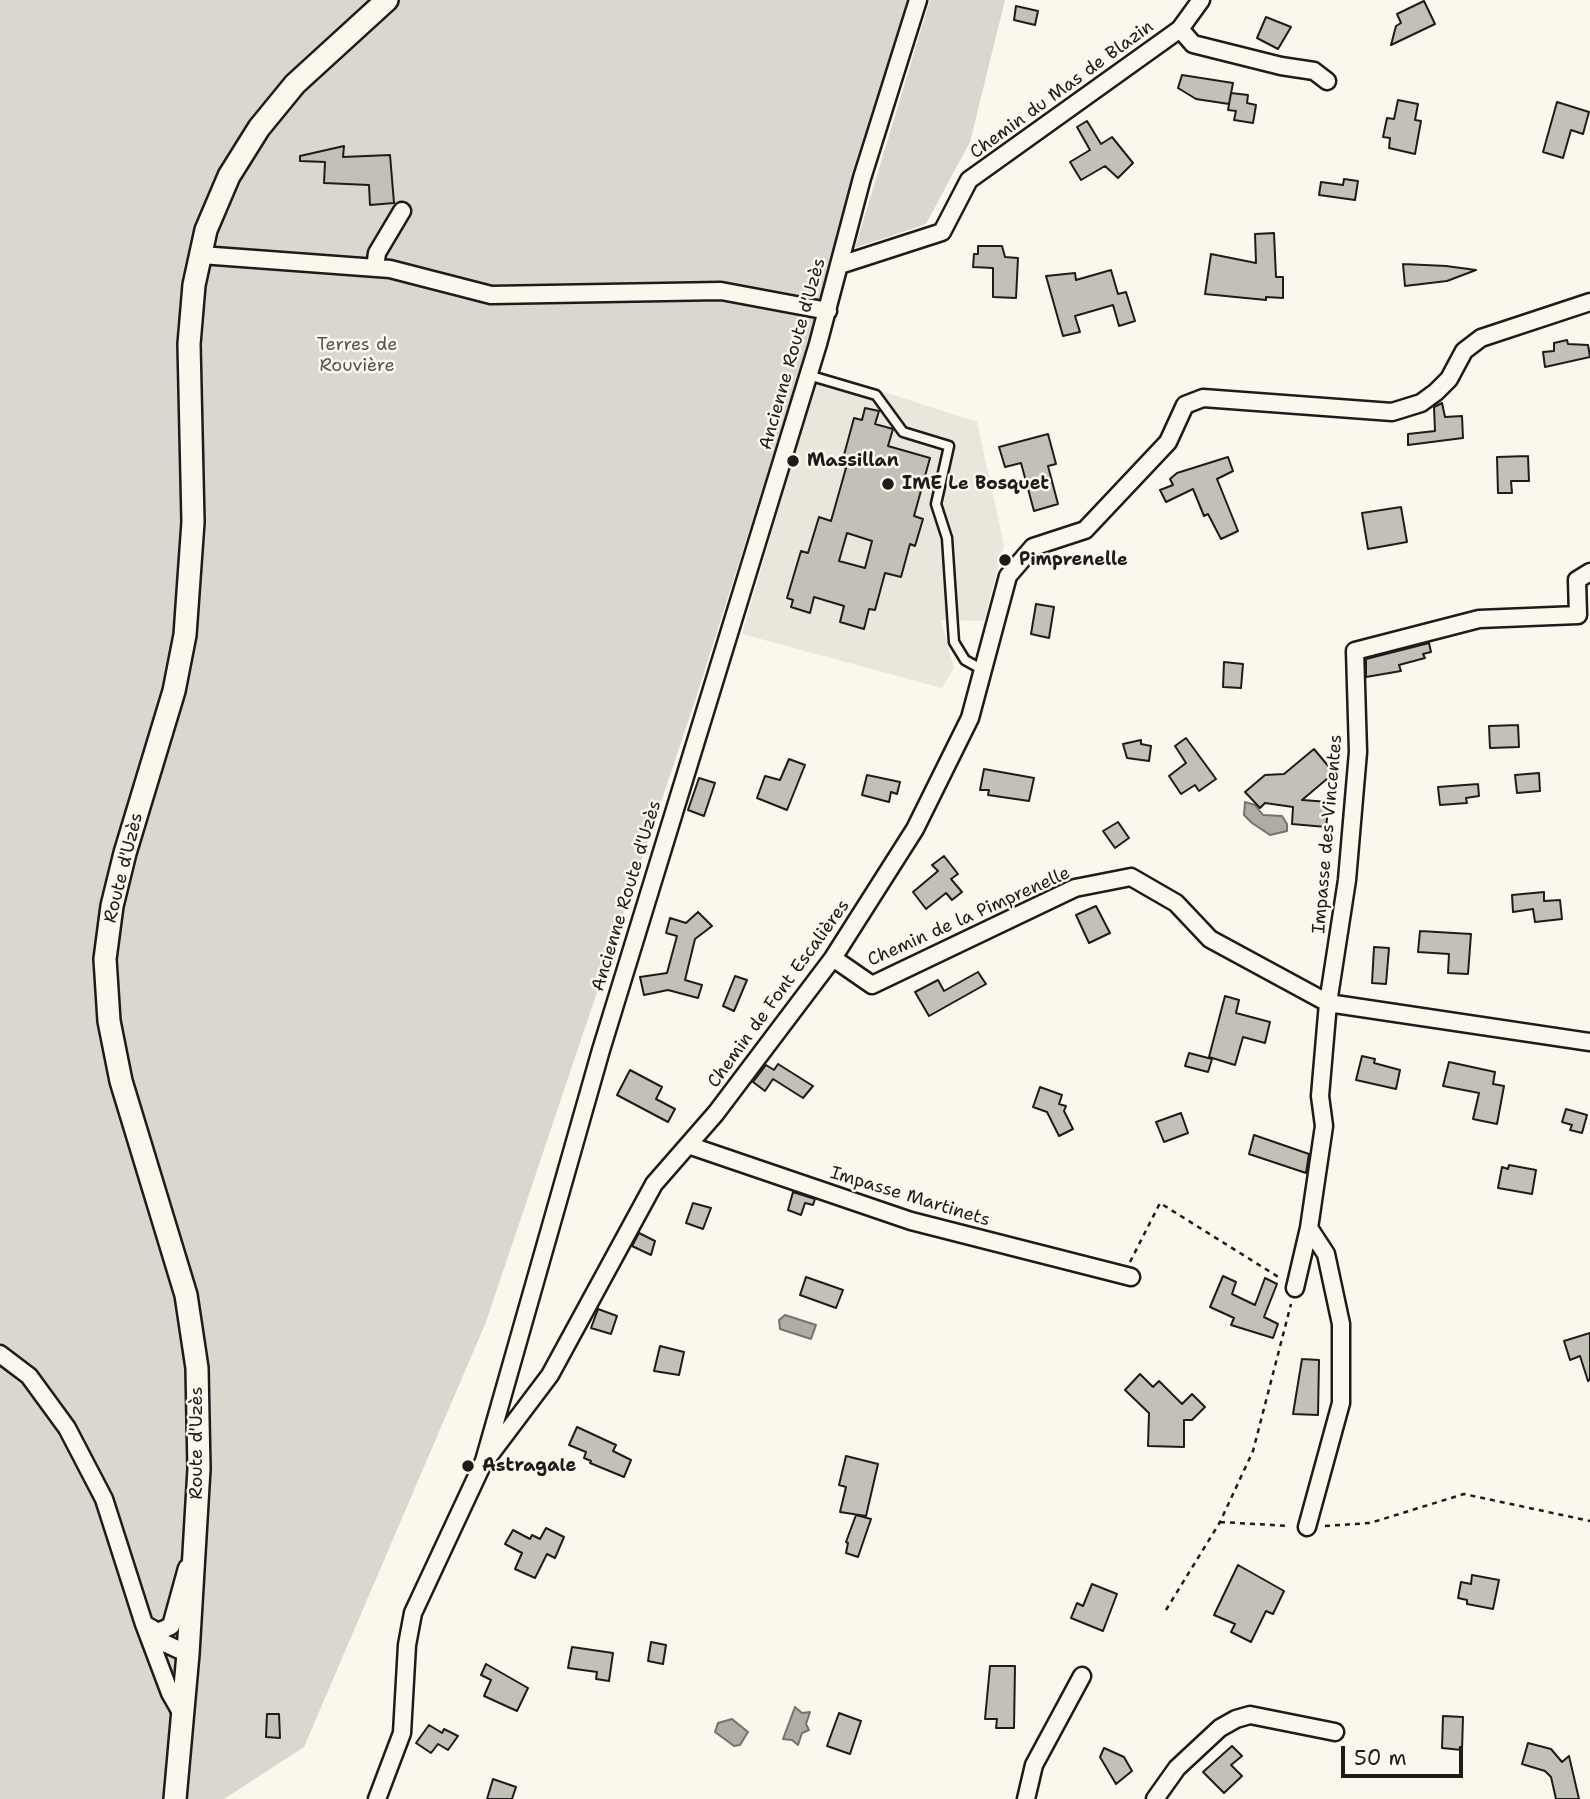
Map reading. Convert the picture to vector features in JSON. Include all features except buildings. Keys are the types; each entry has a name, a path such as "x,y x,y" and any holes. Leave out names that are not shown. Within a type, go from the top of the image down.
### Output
{"main road":[{"name":"Route d'Uzès","path":"175,1799 199,1469 197,1368 186,1295 121,1081 109,1021 105,958 112,906 125,853 174,691 185,635 193,522 189,344 194,285 206,230 229,176 260,128 295,84 387,0"}],"street":[{"name":"Ancienne Route d'Uzès","path":"377,1799 402,1733 413,1613 484,1461 601,1050 828,311 862,178 918,0"},
{"name":"Chemin du Mas de Blazin","path":"840,265 942,232 969,180 1180,29 1201,0"},
{"path":"1180,29 1193,44 1281,66 1314,71 1327,81"},
{"path":"375,268 377,253 402,211"},
{"path":"201,255 375,268 491,296 721,291 828,311"},
{"name":"Chemin de Font Escalières","path":"484,1461 550,1375 654,1184 716,1113 833,958 915,830 970,718 1008,576 1033,547 1085,530 1168,442 1185,405 1203,398 1392,412 1421,403 1436,392 1449,379 1464,351 1481,338 1590,302"},
{"name":"Impasse des Vincentes","path":"1328,1003 1347,880 1359,752 1355,652 1479,619 1578,615 1577,580 1590,572"},
{"name":"Chemin de la Pimprenelle","path":"833,958 872,985 1075,888 1131,877 1177,903 1210,939 1328,1003 1589,1039"},
{"path":"1295,1288 1309,1228 1324,1126 1320,1096 1328,1003"},
{"name":"Impasse Martinets","path":"688,1145 911,1221 1128,1275"},
{"path":"1307,1527 1341,1403 1340,1324 1326,1254 1309,1228"},
{"path":"0,1354 29,1376 66,1428 98,1487 144,1624 170,1693 182,1714"},
{"path":"144,1624 159,1632 171,1626 194,1544"},
{"path":"144,1624 160,1642 187,1661"},
{"path":"156,1654 173,1665 187,1661"},
{"path":"1026,1799 1034,1765 1082,1676"},
{"path":"1154,1799 1177,1768 1220,1728 1236,1719 1250,1715 1335,1731"}],"lane":[{"path":"808,375 876,395 903,432 949,446 936,504 947,538 954,642 965,660 983,670"}],"path":[{"path":"1128,1275 1160,1203 1295,1288 1252,1451 1220,1522 1166,1610"},
{"path":"1220,1522 1307,1527 1370,1524 1464,1494 1590,1521"}],"shaded area":[{"name":"IME Le Bosquet","path":"819,371 977,422 1004,545 984,621 941,620 954,668 942,688 742,634"},
{"path":"1245,802 1255,805 1263,815 1282,816 1287,824 1287,831 1270,835 1252,823 1244,815"},
{"path":"785,1315 816,1325 811,1339 780,1329 779,1320"},
{"path":"795,1707 802,1713 810,1712 806,1724 809,1730 802,1733 798,1745 792,1740 783,1739"},
{"path":"732,1719 748,1732 740,1745 734,1746 715,1732 718,1723"}],"green space":[{"name":"Terres de Rouvière","path":"0,0 918,0 695,701 486,1322 304,1747 224,1799 0,1799"},
{"path":"930,0 1005,0 970,142 926,224 855,248"}],"place":[{"name":"Massillan","path":"793,461"},
{"name":"IME Le Bosquet","path":"888,484"},
{"name":"Pimprenelle","path":"1005,560"},
{"name":"Astragale","path":"468,1466"}]}
